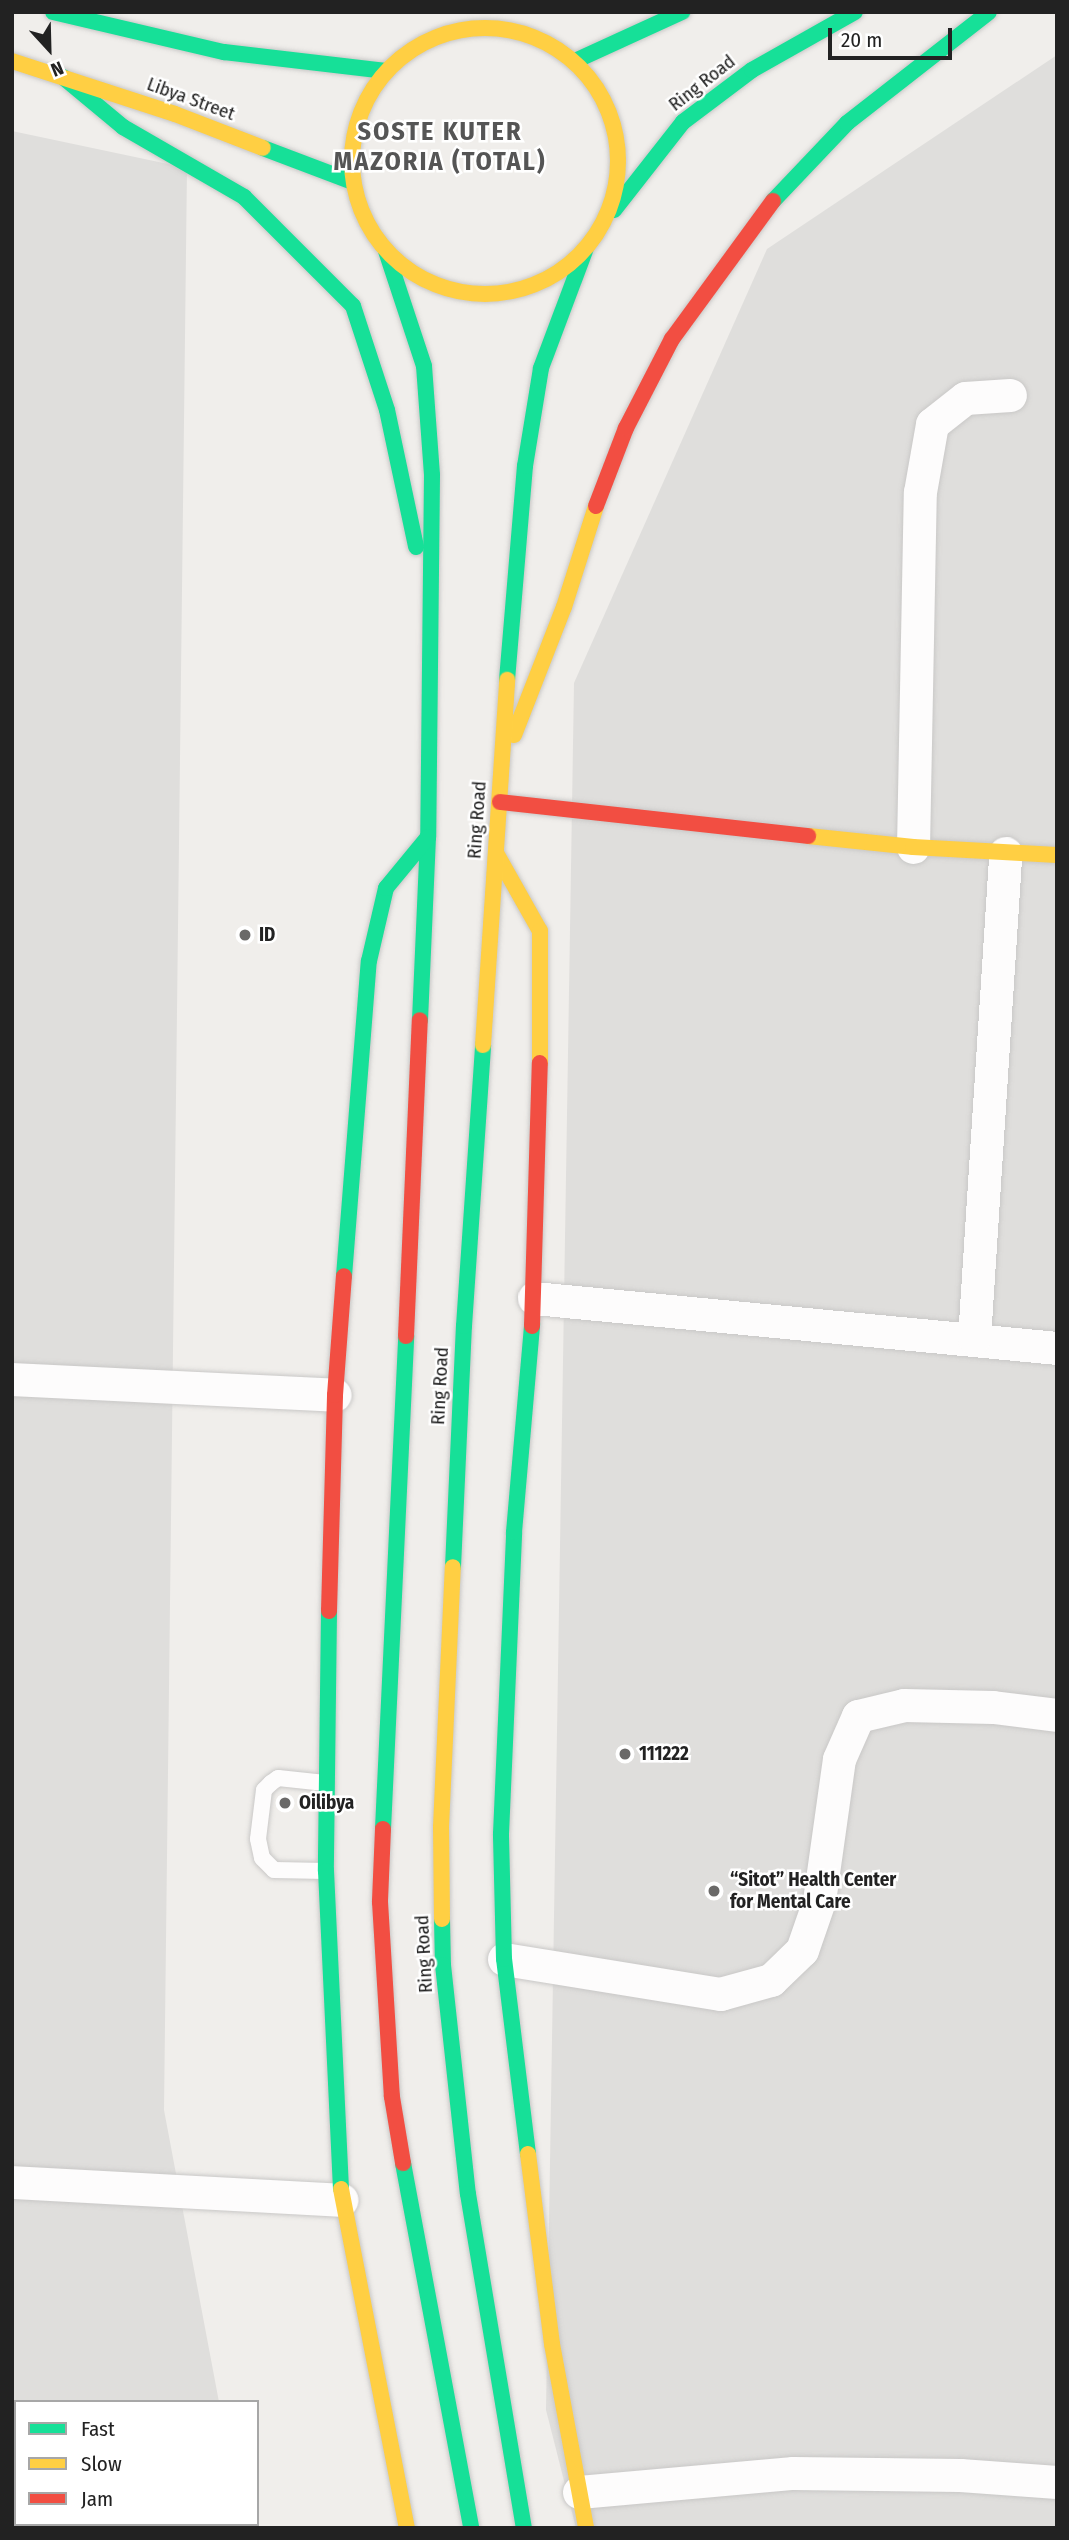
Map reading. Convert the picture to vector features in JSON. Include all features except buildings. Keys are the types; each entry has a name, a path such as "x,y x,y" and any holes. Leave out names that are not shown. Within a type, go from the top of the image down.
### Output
{"main road":[{"path":"54,12 224,52 386,71"},
{"path":"575,61 682,12"},
{"name":"Ring Road","path":"604,223 683,122 752,70 855,12"},
{"path":"502,766 564,607 601,488 626,428 672,339 761,214 847,123 989,12"},
{"path":"499,28 539,38 575,61 598,87 613,119 620,154 616,189 604,223 585,251 556,274 522,289 485,295 447,289 414,275 386,251 364,219 353,182 352,142 364,104 386,71 419,45 457,30 499,28"},
{"name":"Libya Street","path":"12,61 175,114 353,182"},
{"path":"63,78 123,127 244,197 353,306 387,410 431,616"},
{"name":"Ring Road","path":"386,251 424,366 432,475 428,837 380,1902 392,2097 435,2347 471,2528"},
{"name":"Ring Road","path":"524,2528 468,2194 443,1965 441,1854 464,1326 514,580 526,466 539,380 585,251"},
{"path":"500,802 913,847 1057,855"},
{"path":"407,2528 342,2200 326,1871 325,1783 335,1395 369,961 386,888 428,837"},
{"path":"496,853 540,931 542,994 534,1298 514,1532 501,1834 504,1959 552,2344 586,2528"}],"street":[{"path":"913,847 920,492 932,424 965,398 1010,395"},
{"path":"974,1338 1005,853"},
{"path":"534,1298 1057,1348"},
{"path":"12,1379 335,1395"},
{"path":"504,1959 720,1994 771,1980 802,1950 819,1900 839,1759 858,1716 904,1705 993,1707 1057,1715"},
{"path":"12,2182 342,2200"},
{"path":"579,2492 793,2473 960,2475 1057,2482"}],"lane":[{"path":"325,1783 278,1778 271,1783 264,1790 258,1839 262,1858 274,1870 326,1871"}],"shaded area":[{"path":"1057,55 1057,2528 576,2528 546,2410 574,683 767,249"},
{"path":"12,131 187,168 164,2110 219,2400 14,2400 14,2526 242,2528 12,2528"}],"traffic: fast":[{"path":"53,12 224,52 386,71"},
{"path":"575,61 682,12"},
{"path":"614,210 683,122 752,70 855,12"},
{"path":"773,201 847,123 989,12"},
{"path":"63,77 123,127 244,197 353,306 387,410 416,547"},
{"path":"263,148 353,182"},
{"path":"386,251 424,366 432,475 428,837 420,1020"},
{"path":"507,680 525,466 541,368 585,251"},
{"path":"344,1276 369,961 386,888 428,837"},
{"path":"453,1567 464,1326 483,1045"},
{"path":"528,2154 504,1959 501,1834 514,1532 532,1326"},
{"path":"383,1829 406,1336"},
{"path":"329,1611 326,1871 341,2189"},
{"path":"442,1919 443,1965 468,2194 524,2528"},
{"path":"403,2163 471,2528"}],"traffic: slow":[{"path":"485,28 536,38 559,50 579,67 596,87 608,110 618,161 608,212 596,235 579,255 559,272 536,284 485,294 434,284 411,272 391,255 374,235 362,212 352,161 362,110 374,87 391,67 411,50 434,38 485,28"},
{"path":"12,61 175,114 263,148"},
{"path":"514,735 564,607 596,506"},
{"path":"483,1045 507,680"},
{"path":"808,836 913,847 1057,855"},
{"path":"496,853 540,931 540,1063"},
{"path":"442,1919 441,1827 453,1567"},
{"path":"528,2154 552,2344 586,2528"},
{"path":"341,2189 407,2528"}],"traffic: jam":[{"path":"596,506 626,428 672,339 773,201"},
{"path":"500,802 808,836"},
{"path":"406,1336 420,1020"},
{"path":"532,1326 540,1063"},
{"path":"329,1611 335,1395 344,1276"},
{"path":"383,1829 380,1902 392,2097 403,2163"}],"place":[{"name":"ID","path":"245,935"},
{"name":"111222","path":"625,1754"},
{"name":"Oilibya","path":"285,1803"},
{"name":"“Sitot” Health Center for Mental Care","path":"714,1891"}],"district":[{"name":"SOSTE KUTER MAZORIA (TOTAL)","path":"440,147"}]}
